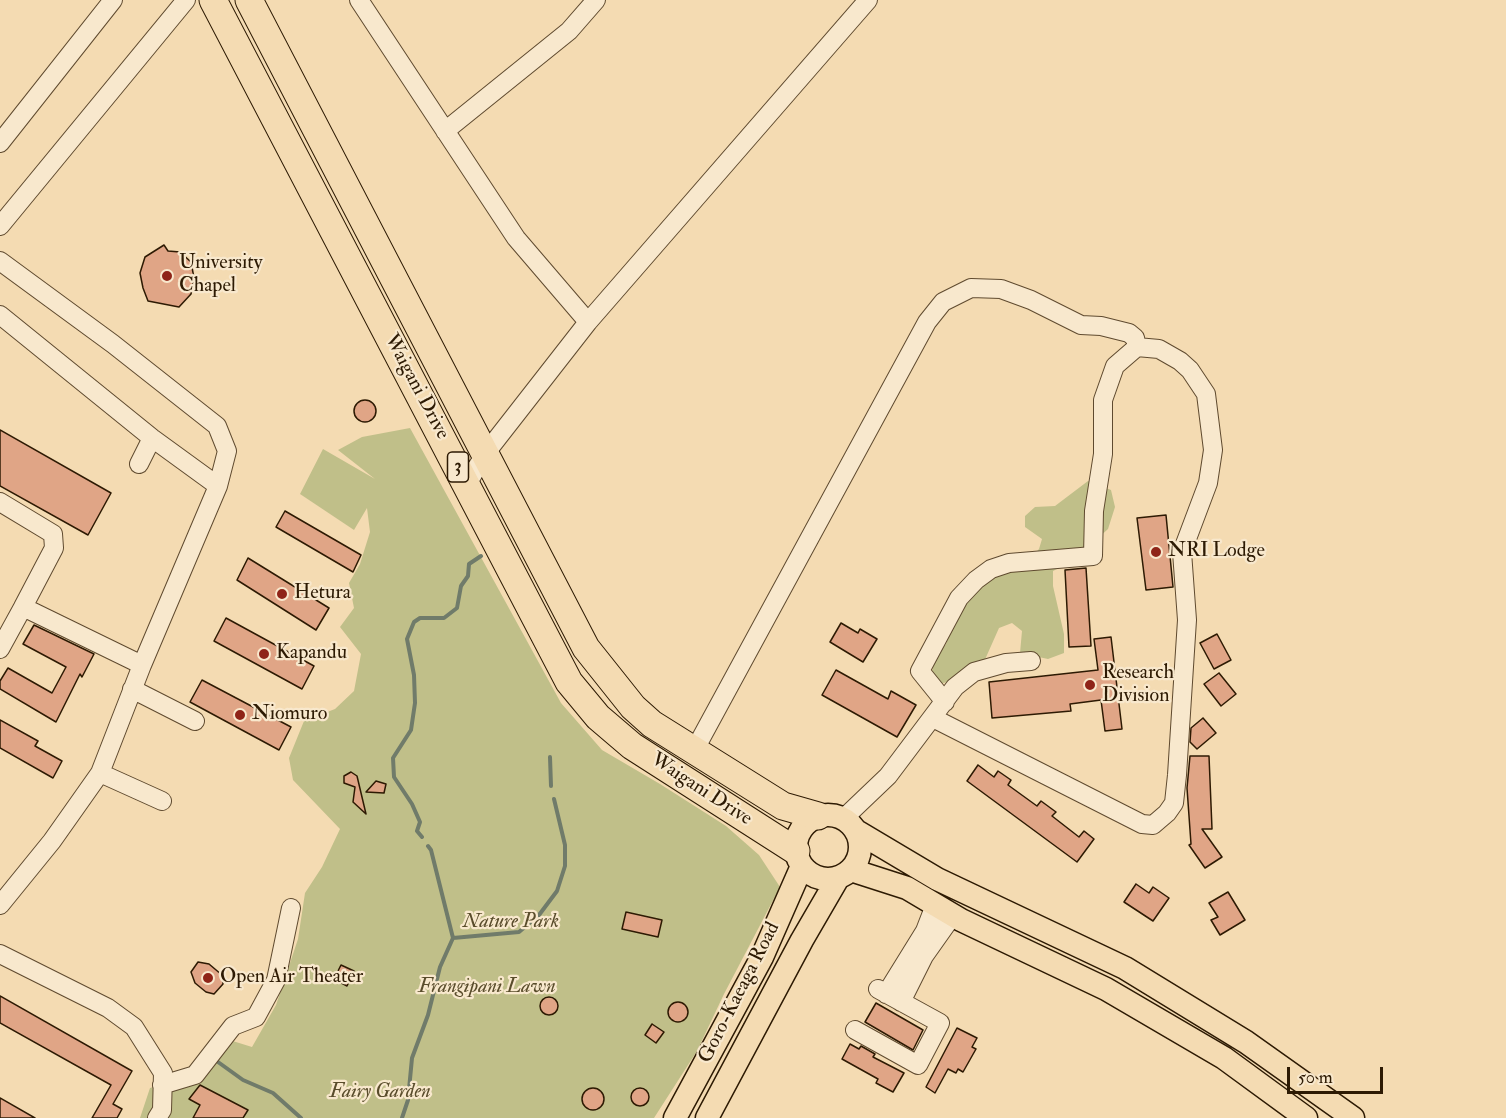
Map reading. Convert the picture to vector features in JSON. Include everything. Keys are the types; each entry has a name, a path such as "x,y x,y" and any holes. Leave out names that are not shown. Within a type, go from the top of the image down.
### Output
{"highway":[{"name":"Waigani Drive","path":"213,0 554,655 582,699 632,746 799,859"},
{"name":"Waigani Drive","path":"249,0 586,648 633,707 694,752 783,806 818,816"}],"main road":[{"path":"1306,1118 1224,1058 1106,989 944,910 907,888 844,874 818,878 799,859 800,829 808,821 827,814 851,825 938,879 1125,968 1245,1042 1353,1118"},
{"path":"844,874 861,853 851,825"},
{"name":"Goro-Kaeaga Road","path":"675,1118 762,957 799,859"},
{"name":"Goro-Kaeaga Road","path":"707,1118 802,940 844,874"}],"street":[{"path":"0,143 113,0"},
{"path":"0,226 186,0"},
{"path":"359,0 516,238 588,322"},
{"path":"445,130 569,31 597,0"},
{"path":"467,484 485,453 588,322 868,0"},
{"path":"0,261 113,344 217,426 227,451 218,486 142,664 100,773 52,841 0,905"},
{"path":"694,752 927,322 944,302 970,288 1001,289 1031,300 1081,325 1101,326 1129,333 1135,338 1137,347"},
{"path":"0,315 152,438 218,486"},
{"path":"933,718 1142,824 1153,825 1174,803 1187,620 1182,552 1208,483 1213,450 1206,394 1190,370 1159,349 1137,347 1115,366 1103,400 1102,454 1094,511 1093,556 1009,563 991,568 976,580 959,598 920,671 945,702"},
{"path":"138,464 152,438"},
{"path":"0,502 53,534 54,548 0,649"},
{"path":"23,607 142,664"},
{"path":"851,825 955,687 974,672 1006,663 1031,661"},
{"path":"132,689 195,721"},
{"path":"100,773 162,801"},
{"path":"162,1085 195,1075 232,1026 256,1017 276,980 291,908"},
{"path":"855,1030 918,1065 940,1023 888,995 924,956 944,910"},
{"path":"0,954 108,1008 134,1027 162,1072 162,1110 157,1118"}],"green space":[{"name":"Nature Park","path":"410,428 561,703 602,750 726,826 759,855 780,887 697,1051 654,1118 140,1118 150,1088 200,1073 223,1038 252,1047 276,1005 298,939 305,893 322,867 340,829 293,780 289,758 304,721 335,709 354,691 361,654 340,627 354,608 349,583 360,564 370,532 367,508 354,530 300,494 323,449 375,479 338,450 362,437"},
{"path":"1088,481 1111,490 1115,507 1108,529 1073,561 1053,571 1053,586 1064,634 1064,653 1048,659 1020,653 1022,631 1012,623 999,628 983,664 956,680 939,684 932,674 934,656 946,644 960,606 992,563 1023,567 1039,549 1042,539 1025,527 1025,516 1035,507 1055,506"}],"building":[{"name":"University Chapel","path":"164,245 168,251 180,252 191,262 194,278 191,294 179,307 148,301 143,288 140,273 145,257"},
{"path":"365,400 373,403 376,411 373,419 365,422 357,419 354,411 357,403"},
{"path":"0,430 111,493 88,535 0,486"},
{"path":"285,511 361,555 353,572 276,527"},
{"name":"NRI Lodge","path":"1166,515 1173,587 1146,590 1137,518"},
{"name":"Hetura","path":"248,558 329,608 316,630 237,580"},
{"path":"1086,568 1091,646 1069,647 1065,570"},
{"name":"Kapandu","path":"226,618 314,666 302,689 214,641"},
{"path":"841,623 858,633 860,629 877,639 863,662 830,642"},
{"path":"34,625 94,654 82,677 80,674 56,722 0,689 0,681 8,668 52,693 66,667 23,644"},
{"path":"1217,634 1231,660 1214,669 1200,643"},
{"path":"1111,637 1122,729 1105,731 1101,700 1070,704 1071,711 992,718 989,682 1098,670 1094,639"},
{"path":"836,670 888,699 891,691 916,705 897,737 822,695"},
{"path":"1219,673 1236,694 1221,706 1204,684"},
{"name":"Niomuro","path":"202,680 291,727 279,750 190,702"},
{"path":"1203,718 1216,733 1197,749 1190,742 1191,728"},
{"path":"0,720 38,741 35,746 62,761 53,778 0,748"},
{"path":"1190,756 1209,756 1212,829 1202,829 1222,857 1205,868 1189,845 1191,844 1187,788"},
{"path":"978,765 994,777 998,771 1011,780 1008,785 1037,806 1041,801 1056,812 1052,816 1079,837 1084,831 1094,839 1077,862 967,781"},
{"path":"351,772 357,776 366,814 353,802 355,787 344,783 344,776"},
{"path":"376,781 386,784 384,793 366,792"},
{"path":"1136,884 1149,893 1153,887 1169,898 1153,921 1124,902"},
{"path":"1228,892 1245,920 1220,935 1211,920 1218,917 1209,903"},
{"path":"626,912 662,920 658,937 622,929"},
{"name":"Open Air Theater","path":"198,962 209,964 222,975 223,984 214,994 206,992 195,983 191,972"},
{"path":"341,965 354,971 347,986 334,979"},
{"path":"0,996 132,1071 113,1104 122,1109 117,1118 92,1118 111,1085 0,1023"},
{"path":"545,997 553,997 558,1002 556,1013 545,1015 540,1010 540,1002"},
{"path":"678,1002 685,1005 688,1012 685,1019 678,1022 671,1019 668,1012 671,1005"},
{"path":"876,1003 923,1030 913,1050 865,1022"},
{"path":"652,1024 664,1032 656,1043 645,1035"},
{"path":"957,1028 977,1038 972,1047 976,1049 963,1072 958,1069 956,1073 948,1069 935,1093 926,1087"},
{"path":"850,1044 859,1049 861,1046 875,1054 873,1057 904,1073 893,1092 876,1083 878,1079 842,1059"},
{"path":"200,1085 248,1110 243,1118 193,1118 200,1105 189,1099"},
{"path":"593,1088 603,1095 604,1099 597,1109 593,1110 583,1103 582,1099 589,1089"},
{"path":"640,1088 646,1091 649,1097 646,1103 640,1106 634,1103 631,1097 634,1091"},
{"path":"0,1098 35,1118 0,1118"}],"waterway":[{"path":"422,837 417,831 420,822 412,804 394,777 393,758 411,730 415,703 414,675 407,639 414,622 420,618 444,618 457,608 461,586 468,576 469,564 481,556"},
{"path":"550,757 551,786"},
{"path":"453,938 519,932 539,915 557,891 565,866 565,845 554,799"},
{"path":"402,1118 408,1100 412,1058 428,1015 440,967 453,938 431,850 428,846"},
{"path":"218,1062 243,1080 273,1093 301,1118"}],"place":[{"name":"University Chapel","path":"167,276"},
{"name":"NRI Lodge","path":"1156,552"},
{"name":"Hetura","path":"282,594"},
{"name":"Kapandu","path":"264,654"},
{"name":"Research Division","path":"1090,685"},
{"name":"Niomuro","path":"240,715"},
{"name":"Open Air Theater","path":"208,978"}],"park label":[{"name":"Frangipani Lawn","path":"487,988"},
{"name":"Fairy Garden","path":"380,1093"}]}
